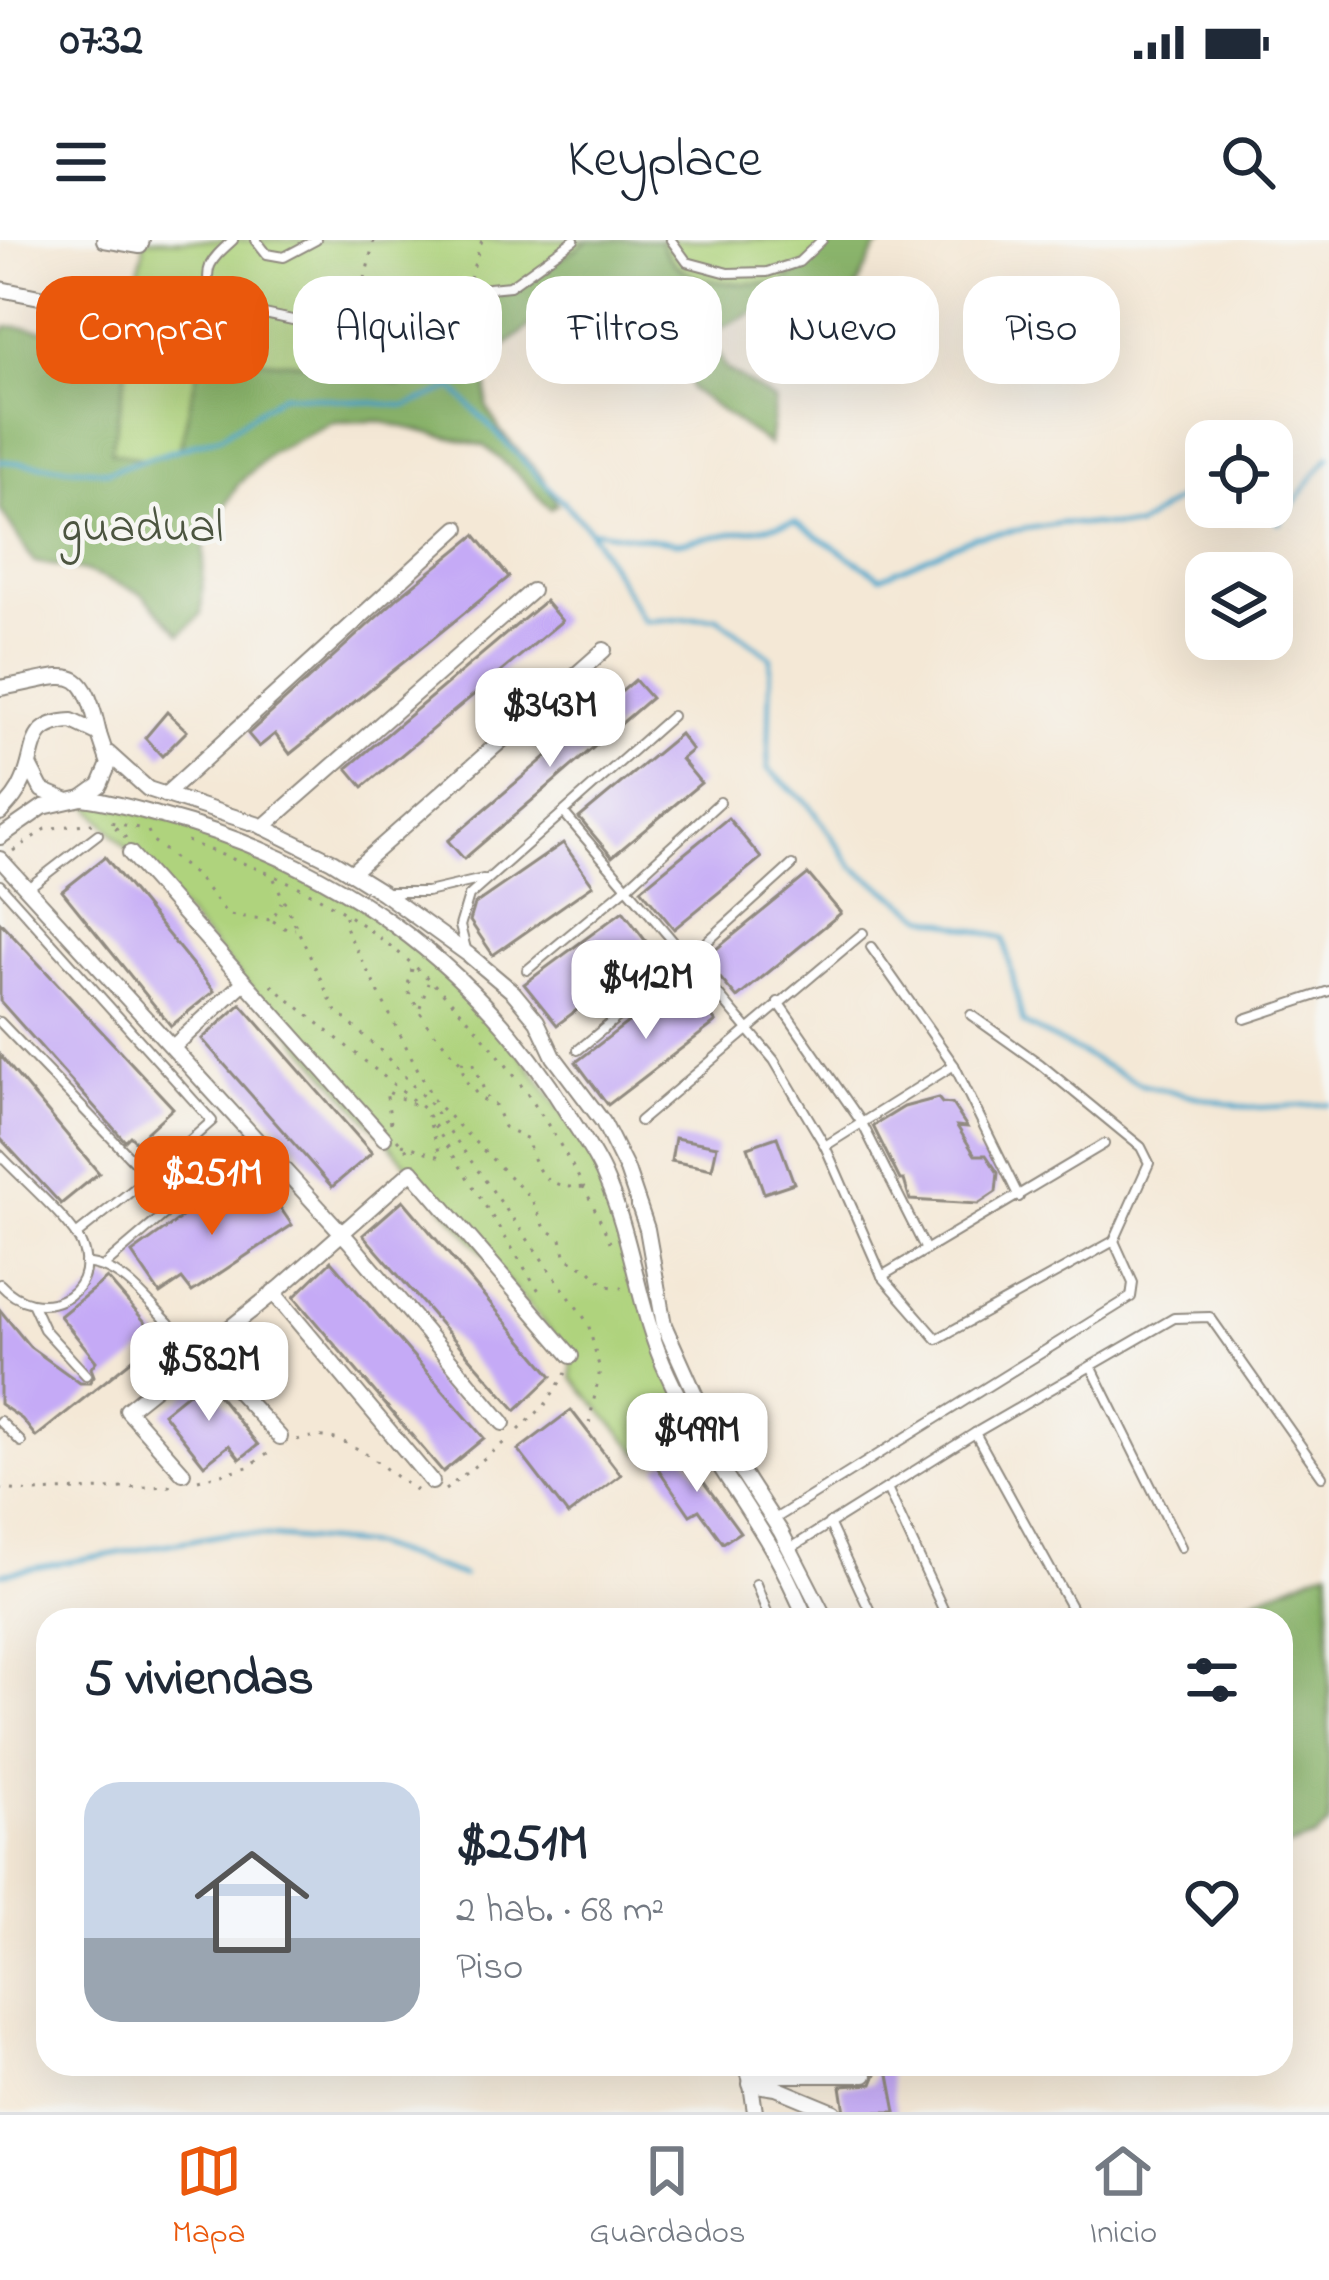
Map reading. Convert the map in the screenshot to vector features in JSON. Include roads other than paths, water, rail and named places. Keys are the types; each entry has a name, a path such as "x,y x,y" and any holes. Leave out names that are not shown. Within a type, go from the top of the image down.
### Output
{"street":[{"path":"104,240 140,246 142,240"},
{"path":"0,290 36,297"},
{"path":"166,795 458,527"},
{"path":"263,827 532,591"},
{"path":"351,873 604,650"},
{"path":"0,688 70,677 82,681 90,692 108,753 134,779 166,795 263,827 351,873 513,992 537,1021 616,1146 647,1229 664,1325 684,1373 703,1412 790,1549 820,1608"},
{"path":"0,813 21,786 32,745 52,724 72,721 99,734"},
{"path":"0,837 34,812 100,785 108,753"},
{"path":"28,765 42,790 75,799 105,800 232,835 343,889 431,953 483,1002 526,1051 606,1178 628,1244 648,1331 671,1382 777,1557 801,1608"},
{"path":"133,850 243,983 388,1136"},
{"path":"0,859 341,1232 502,1423"},
{"path":"173,1046 243,983"},
{"path":"526,1051 540,1045 543,1037"},
{"path":"183,1473 128,1410 412,1171 572,1356"},
{"path":"628,1244 647,1229"},
{"path":"273,1292 435,1489"},
{"path":"201,1351 284,1441"},
{"path":"749,2076 754,2112"},
{"path":"753,2076 834,2112"}],"lane":[{"path":"233,240 213,257 206,278 212,297 296,321 361,294 351,339 386,366 417,361 438,344 458,291 510,286 574,240"},
{"path":"256,240 267,254 284,257 316,240"},
{"path":"671,240 687,262 728,273 767,272 799,262 822,240"},
{"path":"469,956 460,926 469,896 673,716"},
{"path":"527,970 628,887 720,802"},
{"path":"564,813 775,1060 825,1146 882,1276 937,1339 1114,1241 1149,1163 1141,1147 1040,1064 971,1015"},
{"path":"28,888 98,834"},
{"path":"578,1050 791,865"},
{"path":"382,892 427,892 490,877"},
{"path":"0,885 212,1121 76,1235"},
{"path":"640,1121 863,932"},
{"path":"872,947 954,1065 1019,1197"},
{"path":"1245,1019 1329,991"},
{"path":"778,1002 862,1123 926,1250"},
{"path":"0,1022 149,1178"},
{"path":"825,1146 954,1065"},
{"path":"882,1276 1104,1144"},
{"path":"0,1155 76,1235 85,1263 77,1286 50,1305 17,1300 0,1284"},
{"path":"105,1265 214,1172"},
{"path":"773,1520 1131,1297 1133,1283 1114,1241"},
{"path":"85,1263 105,1265 122,1275 169,1323"},
{"path":"33,1305 44,1329 86,1375"},
{"path":"790,1549 975,1433 1174,1318 1210,1317 1322,1475"},
{"path":"1091,1366 1181,1547"},
{"path":"0,1421 22,1442"},
{"path":"975,1433 1071,1607"},
{"path":"887,1488 942,1608"},
{"path":"830,1523 869,1608"},
{"path":"756,1584 765,1608"}],"waterway":[{"path":"0,461 108,471 221,436 283,394 406,406 453,388 590,530 678,543 795,522 881,577 974,537 1062,523 1137,527 1185,494"},
{"path":"1293,504 1329,456"},
{"path":"590,531 644,621 717,617 771,657 768,769 810,805 853,867 925,917 1004,938 1023,1023 1142,1085 1249,1108 1329,1104"},
{"path":"0,1574 232,1533 371,1545 463,1576"}],"park label":[{"name":"guadual","path":"142,524"}]}
